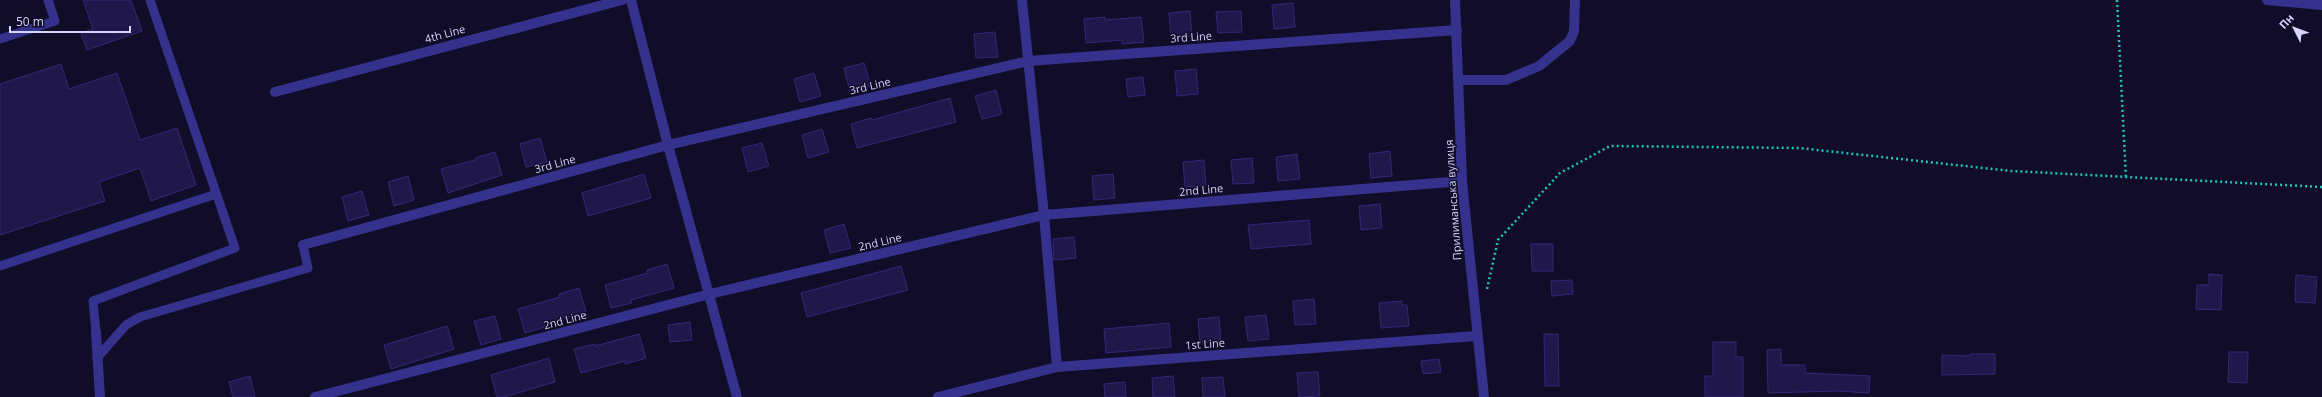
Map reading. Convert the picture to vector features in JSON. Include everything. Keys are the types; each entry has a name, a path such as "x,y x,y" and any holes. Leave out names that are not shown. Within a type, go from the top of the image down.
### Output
{"street":[{"name":"4th Line","path":"275,92 622,0"},
{"path":"632,0 668,145 737,397"},
{"path":"1022,0 1044,215 1057,367"},
{"name":"Прилиманська вулиця","path":"1455,0 1462,181 1476,336 1484,397"},
{"path":"1458,80 1506,80 1539,66 1570,41 1574,31 1575,0"},
{"path":"2267,0 2322,5"},
{"name":"3rd Line","path":"303,245 668,145 1028,61 1457,30"},
{"name":"2nd Line","path":"315,397 710,294 1044,215 1462,181"},
{"path":"96,332 100,397"},
{"name":"1st Line","path":"938,397 1057,367 1476,336"}],"lane":[{"path":"0,40 55,21 48,0"},
{"path":"96,332 93,301 235,248 150,0"},
{"path":"0,266 216,194"},
{"path":"97,358 126,325 140,317 308,268 303,245"}],"path":[{"path":"2117,0 2126,179"},
{"path":"1486,292 1498,240 1560,173 1610,146 1800,148 2011,171 2126,179 2322,187"}],"building":[{"path":"83,0 131,0 142,31 87,50 81,33 93,29"},
{"path":"1293,3 1295,27 1274,29 1272,5"},
{"path":"1190,11 1192,36 1171,37 1169,13"},
{"path":"1241,11 1242,32 1218,33 1216,12"},
{"path":"1105,17 1105,20 1141,17 1144,42 1122,44 1122,40 1086,43 1084,19"},
{"path":"995,32 998,57 976,58 974,34"},
{"path":"864,63 871,86 850,92 844,68"},
{"path":"61,64 69,89 117,73 140,140 177,128 196,185 151,201 140,168 99,182 105,201 0,235 0,84"},
{"path":"1196,69 1198,94 1177,96 1175,71"},
{"path":"814,73 821,96 800,102 794,79"},
{"path":"1143,77 1145,95 1128,97 1126,79"},
{"path":"996,90 1002,114 982,119 975,96"},
{"path":"950,98 956,122 857,148 851,124 871,118 872,120"},
{"path":"822,129 829,152 808,158 802,135"},
{"path":"540,138 547,162 526,167 520,144"},
{"path":"762,143 769,166 748,172 742,148"},
{"path":"1390,151 1392,176 1371,178 1369,154"},
{"path":"495,152 502,175 448,193 441,169 475,160 475,158"},
{"path":"1297,154 1300,179 1278,181 1276,157"},
{"path":"1252,158 1254,183 1233,184 1231,160"},
{"path":"1204,160 1206,185 1185,187 1183,162"},
{"path":"644,174 651,198 588,216 582,193"},
{"path":"1113,174 1115,198 1094,200 1092,176"},
{"path":"408,176 414,200 394,206 388,182"},
{"path":"362,191 369,215 348,221 342,197"},
{"path":"1380,204 1382,228 1361,230 1359,206"},
{"path":"1309,220 1311,244 1251,249 1248,225"},
{"path":"844,224 851,248 830,253 824,230"},
{"path":"1074,237 1076,258 1054,260 1053,239"},
{"path":"1531,244 1553,244 1553,271 1532,271"},
{"path":"667,264 674,288 631,300 632,303 611,308 605,285 648,273 647,270"},
{"path":"901,266 908,290 807,317 801,293"},
{"path":"2209,274 2222,275 2221,310 2196,309 2197,285 2209,285"},
{"path":"2296,275 2317,277 2315,303 2295,302"},
{"path":"1572,280 1573,294 1552,296 1551,281"},
{"path":"579,288 586,312 544,324 545,327 525,333 518,309 560,297 559,294"},
{"path":"1314,299 1316,324 1295,325 1293,301"},
{"path":"1402,301 1402,305 1407,305 1409,326 1381,328 1379,303"},
{"path":"1266,315 1269,339 1248,341 1245,317"},
{"path":"495,316 501,339 481,345 474,321"},
{"path":"1219,317 1221,341 1200,343 1198,319"},
{"path":"690,322 692,340 670,342 668,325"},
{"path":"1169,323 1171,347 1106,353 1104,329"},
{"path":"447,326 454,349 391,369 384,345"},
{"path":"639,334 646,358 625,364 625,361 581,373 574,349 595,344 595,346"},
{"path":"1544,334 1558,334 1559,386 1545,386"},
{"path":"1713,342 1736,342 1736,357 1743,357 1743,397 1705,397 1705,376 1713,376"},
{"path":"1781,349 1781,365 1805,365 1805,373 1870,376 1869,393 1838,391 1768,393 1767,350"},
{"path":"2229,352 2248,352 2247,383 2228,382"},
{"path":"1970,354 1995,354 1995,374 1942,375 1942,355 1970,356"},
{"path":"549,358 555,382 504,397 497,397 491,375"},
{"path":"1439,359 1441,372 1423,374 1421,361"},
{"path":"1318,372 1320,396 1299,397 1297,373"},
{"path":"250,376 255,397 233,397 229,382"},
{"path":"1173,376 1175,397 1153,397 1152,378"},
{"path":"1223,377 1225,397 1203,397 1202,378"},
{"path":"1125,382 1126,397 1105,397 1104,384"}]}
